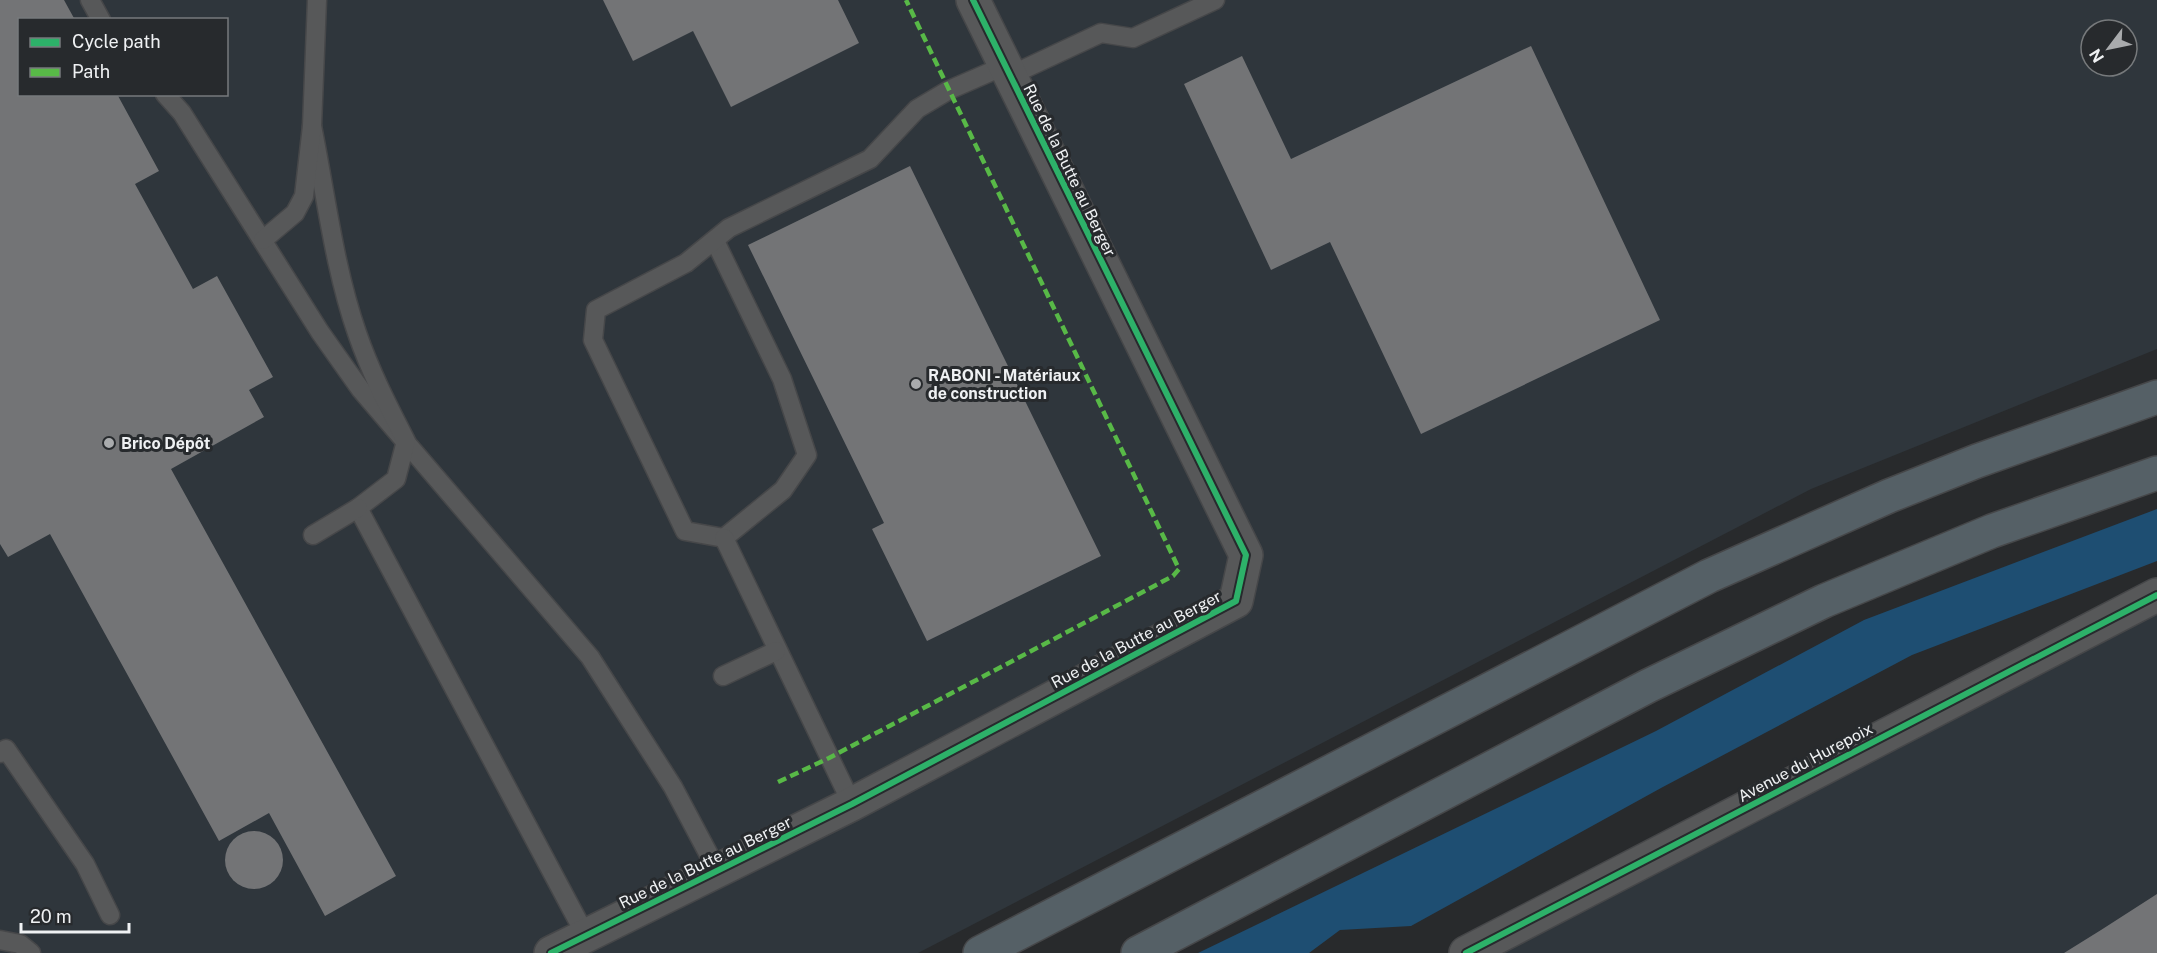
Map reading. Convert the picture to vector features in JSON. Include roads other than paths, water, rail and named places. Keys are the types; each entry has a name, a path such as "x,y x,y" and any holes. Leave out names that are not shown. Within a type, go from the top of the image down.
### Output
{"main road":[{"path":"980,953 1709,576 1845,515 1977,461 2157,397"},
{"path":"1138,953 1648,686 1814,606 1992,531 2157,473"}],"street":[{"name":"Rue de la Butte au Berger","path":"551,953 852,804 1236,601 1246,555 973,0"},
{"name":"Avenue du Hurepoix","path":"1466,953 2157,595"}],"lane":[{"path":"90,0 100,18"},
{"path":"263,240 295,213 304,196 312,126 317,0"},
{"path":"715,241 782,379 807,455 783,490 724,538 685,531 592,340 596,310 686,263 729,228 870,159 917,109 949,90 1006,71 1101,33 1133,38 1215,0"},
{"path":"167,96 182,113 320,332 361,390 590,657 673,787 717,870"},
{"path":"312,126 338,262 356,330 375,381 406,441 396,479 358,508 313,535"},
{"path":"358,508 586,936"},
{"path":"724,538 776,651 852,804"},
{"path":"723,676 776,651"},
{"path":"0,753 6,749 85,864 110,915"},
{"path":"0,940 20,944 31,953"}],"place":[{"name":"RABONI - Matériaux de construction","path":"916,384"},
{"name":"Brico Dépôt","path":"109,443"}]}
